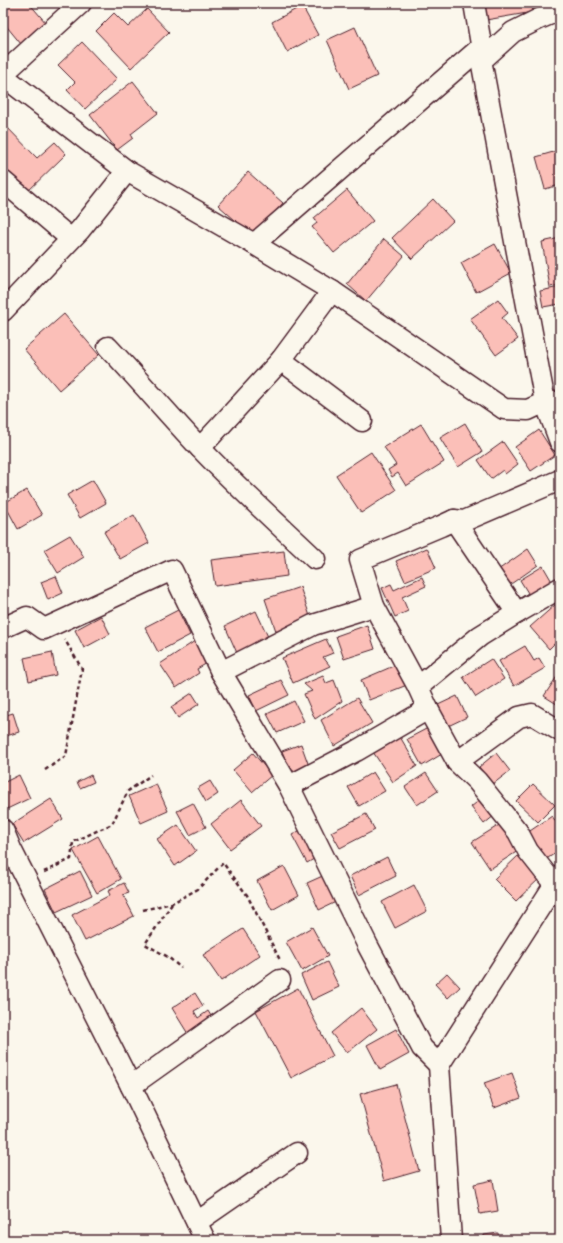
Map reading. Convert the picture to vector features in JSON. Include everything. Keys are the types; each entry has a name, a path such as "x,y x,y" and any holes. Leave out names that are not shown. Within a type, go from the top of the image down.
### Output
{"street":[{"path":"82,3 3,75 127,171 332,291 504,409 528,410 553,402"},
{"path":"474,3 482,44 481,55 560,442"},
{"path":"254,244 481,55 513,32 539,18 560,10"},
{"path":"3,311 71,239 127,171"},
{"path":"3,181 71,239"},
{"path":"200,448 281,360 332,291"},
{"path":"108,347 200,448 315,559"},
{"path":"281,360 362,421"},
{"path":"451,1240 439,1065 557,880 528,851 518,832 477,781 456,762 418,687 374,606 360,560 454,520 464,521 560,480"},
{"path":"454,520 517,613"},
{"path":"3,628 27,617 44,629 172,570 221,672 289,786 368,946 422,1048 439,1065"},
{"path":"418,687 480,636 560,588"},
{"path":"221,672 313,625 374,606"},
{"path":"289,786 428,709"},
{"path":"456,762 518,717 532,714 560,731"},
{"path":"3,830 131,1086 201,1231 297,1153"},
{"path":"131,1086 280,980"}],"path":[{"path":"45,770 66,756 82,669 56,624"},
{"path":"27,880 71,859 74,842 112,824 128,791 151,775"},
{"path":"143,910 172,903 198,889 223,863 247,895 283,966 280,980"},
{"path":"172,903 145,944 168,957 181,968"}],"building":[{"path":"3,3 29,3 46,23 21,44 3,22"},
{"path":"483,3 532,3 533,12 486,20"},
{"path":"302,6 318,35 287,52 272,22"},
{"path":"147,9 169,32 131,68 96,31 114,13 128,27"},
{"path":"355,27 377,76 349,89 327,40"},
{"path":"82,42 117,79 85,109 67,90 75,82 58,65"},
{"path":"133,81 158,113 131,134 133,138 117,150 90,115"},
{"path":"3,123 37,158 55,142 66,154 24,195 3,174"},
{"path":"560,150 560,185 545,189 536,157"},
{"path":"248,172 283,203 253,236 218,205"},
{"path":"347,190 373,221 334,253 312,227 317,223 314,218"},
{"path":"433,199 453,221 412,259 392,238"},
{"path":"560,238 560,285 550,287 542,242"},
{"path":"384,239 404,256 366,301 347,284"},
{"path":"495,244 511,273 476,292 461,263"},
{"path":"560,287 560,304 543,307 540,291"},
{"path":"498,299 508,313 502,318 518,339 496,355 470,319"},
{"path":"64,314 99,355 59,390 24,349"},
{"path":"560,351 560,376 557,352"},
{"path":"465,423 482,452 458,467 440,438"},
{"path":"421,424 444,462 406,486 398,473 392,477 388,470 396,465 384,447"},
{"path":"539,430 555,455 531,471 515,447"},
{"path":"503,442 518,464 505,474 503,470 491,479 478,460"},
{"path":"371,452 396,490 361,513 336,475"},
{"path":"93,480 106,503 80,518 67,495"},
{"path":"27,490 42,515 18,529 4,503"},
{"path":"134,515 149,543 120,559 104,532"},
{"path":"70,535 84,557 58,573 44,550"},
{"path":"427,548 436,568 405,581 396,561"},
{"path":"528,549 538,565 508,586 498,570"},
{"path":"284,551 287,576 215,586 211,560"},
{"path":"543,566 554,585 523,603 520,598 528,593 520,580"},
{"path":"56,576 63,593 48,600 41,582"},
{"path":"422,577 426,586 402,597 408,611 395,617 382,588 391,584 394,590"},
{"path":"300,587 312,622 277,634 265,599"},
{"path":"556,604 560,608 560,638 549,649 530,627"},
{"path":"178,610 190,635 158,652 145,627"},
{"path":"256,611 269,639 237,653 225,626"},
{"path":"101,616 110,634 84,648 75,630"},
{"path":"367,625 375,649 344,659 336,636"},
{"path":"326,639 333,653 323,657 330,666 293,683 282,658"},
{"path":"195,641 209,662 197,669 199,673 176,688 160,664"},
{"path":"525,646 534,661 539,658 545,668 514,686 499,661"},
{"path":"52,652 56,675 29,681 24,658"},
{"path":"491,659 504,679 476,697 463,677"},
{"path":"398,664 407,685 369,700 361,680"},
{"path":"560,672 560,706 544,696"},
{"path":"323,676 326,683 334,680 342,701 315,719 304,694 312,691 304,684"},
{"path":"281,680 289,695 256,711 249,695"},
{"path":"192,693 199,704 178,718 171,707"},
{"path":"457,696 467,717 448,726 438,705"},
{"path":"357,698 372,723 334,746 321,720"},
{"path":"294,701 304,721 277,733 267,714"},
{"path":"13,713 19,732 3,737 3,716"},
{"path":"428,728 442,754 422,766 407,739"},
{"path":"399,735 417,766 393,782 373,752"},
{"path":"301,744 309,766 290,773 282,751"},
{"path":"253,753 272,775 252,792 233,770"},
{"path":"496,753 510,771 493,784 479,767"},
{"path":"373,772 385,791 359,806 348,787"},
{"path":"426,773 438,791 417,805 405,787"},
{"path":"19,775 30,798 7,809 3,800 3,783"},
{"path":"91,775 94,782 80,788 77,782"},
{"path":"210,781 218,794 206,802 198,788"},
{"path":"156,784 168,811 141,823 129,796"},
{"path":"533,784 555,805 538,822 516,801"},
{"path":"482,798 495,815 484,824 471,807"},
{"path":"51,799 63,819 24,843 12,824"},
{"path":"241,800 261,826 230,849 211,824"},
{"path":"193,803 206,827 190,835 177,811"},
{"path":"366,814 375,830 340,848 331,832"},
{"path":"552,816 560,828 560,850 542,862 524,835"},
{"path":"504,822 521,849 490,869 472,842"},
{"path":"178,825 196,851 175,866 157,839"},
{"path":"304,828 319,856 307,863 292,835"},
{"path":"98,836 121,879 97,893 73,850"},
{"path":"520,854 542,876 516,901 494,879"},
{"path":"387,857 396,876 359,895 350,876"},
{"path":"284,866 299,895 272,910 257,881"},
{"path":"80,871 92,895 56,912 45,889"},
{"path":"327,874 340,900 319,910 307,883"},
{"path":"124,883 129,893 123,895 134,916 85,941 72,915 110,895 108,891"},
{"path":"414,885 427,911 395,928 382,902"},
{"path":"312,927 328,956 302,971 286,942"},
{"path":"243,929 260,955 221,981 203,955"},
{"path":"327,962 339,987 312,1000 301,975"},
{"path":"447,973 460,987 448,998 435,984"},
{"path":"298,988 333,1056 291,1078 256,1011"},
{"path":"195,993 203,1006 194,1011 198,1018 208,1011 217,1026 193,1042 172,1008"},
{"path":"361,1008 377,1029 347,1053 331,1033"},
{"path":"396,1029 409,1054 380,1070 367,1045"},
{"path":"512,1073 521,1098 494,1108 484,1083"},
{"path":"396,1084 419,1171 384,1181 360,1094"},
{"path":"493,1180 498,1211 480,1214 474,1184"},
{"path":"498,1233 499,1240 484,1240 484,1235"}]}
